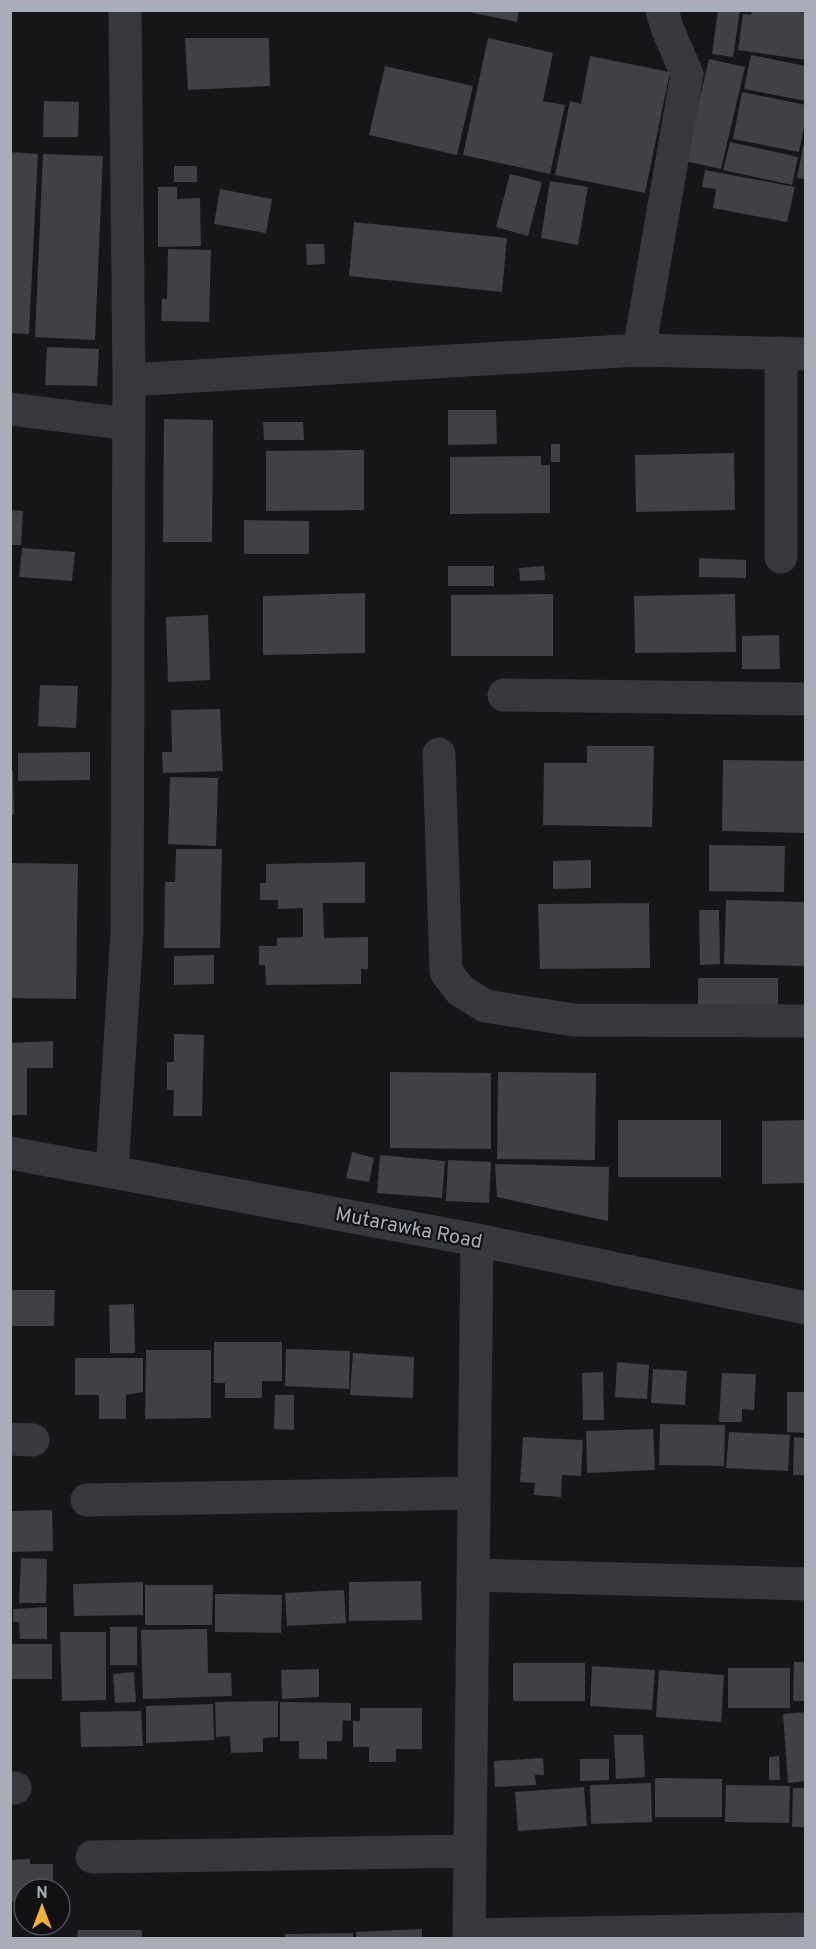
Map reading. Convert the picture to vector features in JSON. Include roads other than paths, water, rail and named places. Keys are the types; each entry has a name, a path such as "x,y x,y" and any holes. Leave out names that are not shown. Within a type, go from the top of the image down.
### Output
{"street":[{"path":"112,1171 127,931 129,380 125,10"},
{"path":"639,350 687,74 667,28 662,10"},
{"path":"129,380 639,350 793,354 781,557"},
{"path":"10,409 129,424"},
{"path":"504,696 806,699"},
{"path":"439,754 446,972 460,990 485,1006 574,1020 806,1022"},
{"name":"Mutarawka Road","path":"10,1153 477,1240 806,1308"},
{"path":"477,1240 469,1937 806,1929"},
{"path":"87,1500 474,1493"},
{"path":"473,1575 806,1584"},
{"path":"92,1857 470,1851"}]}
